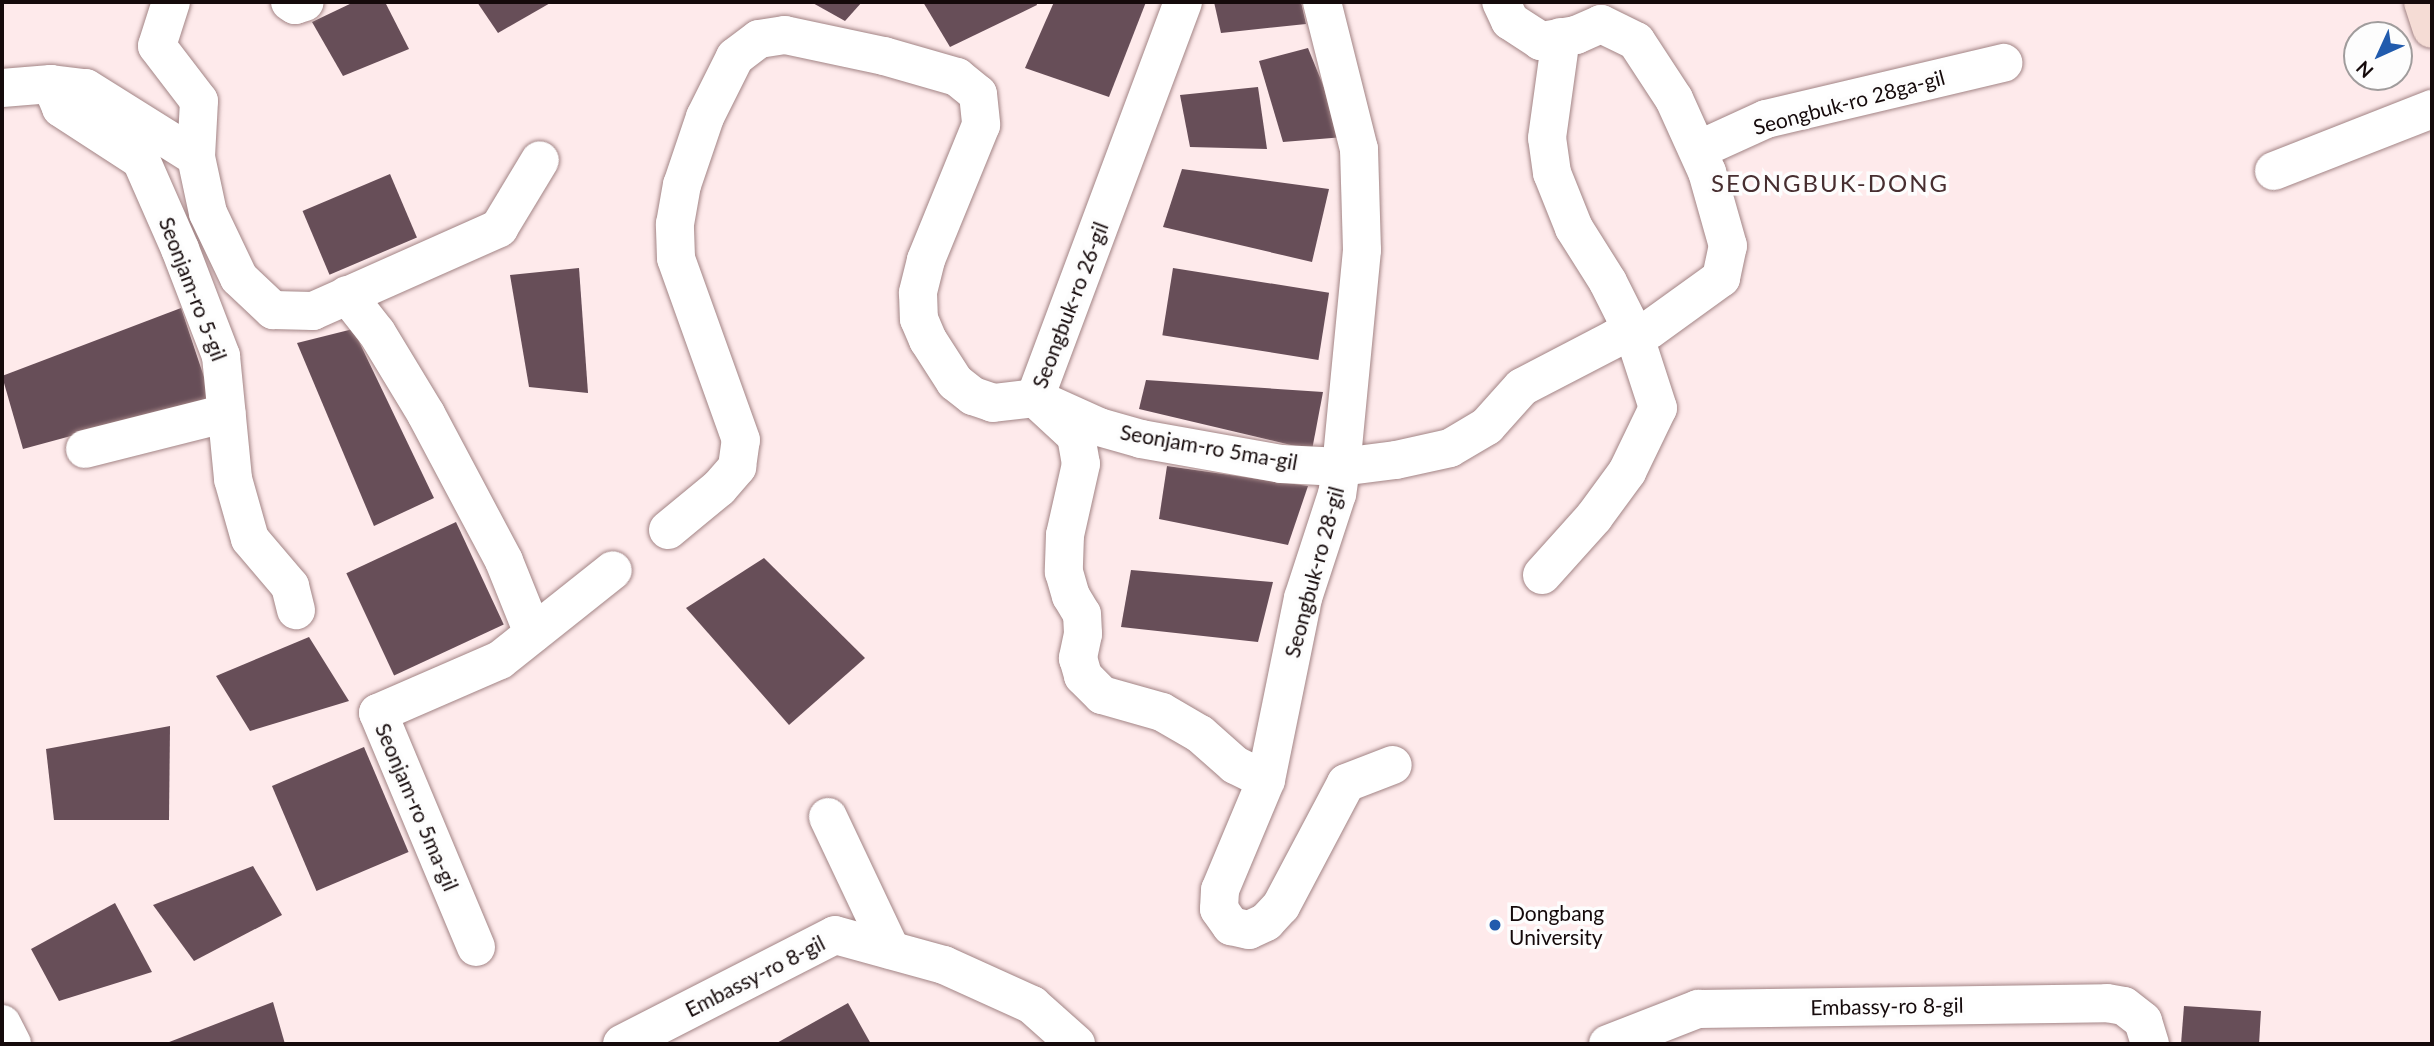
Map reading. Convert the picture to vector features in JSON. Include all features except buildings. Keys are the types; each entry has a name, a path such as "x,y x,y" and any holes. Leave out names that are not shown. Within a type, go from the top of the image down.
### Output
{"main road":[{"path":"2423,2 2432,29"}],"street":[{"path":"171,2 157,46 199,100 196,157 208,213 239,278 273,310 313,311 499,228 540,160"},
{"path":"290,2 295,5 306,2"},
{"name":"Seongbuk-ro 26-gil","path":"1182,2 1035,398 1076,436 1081,464 1065,535 1064,572 1071,596 1082,614 1083,634 1077,658 1083,676 1102,695 1162,712 1200,734 1235,765 1266,780"},
{"name":"Seongbuk-ro 28-gil","path":"1322,2 1359,149 1362,250 1341,467 1337,494 1303,598 1266,780 1220,890 1219,909 1231,926 1249,930 1266,922 1281,905 1346,783 1392,765"},
{"name":"Seonjam-ro 5ma-gil","path":"1035,398 1099,426 1141,439 1281,464 1341,467 1396,460 1450,448 1487,426 1522,387 1616,338 1649,330 1721,278 1728,246 1707,172 1674,99 1636,41 1601,24 1541,41 1510,20 1501,2"},
{"path":"668,530 719,488 737,467 741,440 676,258 675,224 682,185 705,117 736,57 759,39 785,36 884,56 957,77 978,94 981,125 926,260 918,293 919,319 941,362 955,382 973,396 992,403 1035,398"},
{"path":"1542,575 1594,517 1627,472 1658,408 1634,334 1608,282 1574,228 1552,173 1548,138 1561,37"},
{"name":"Seongbuk-ro 28ga-gil","path":"1698,150 1766,119 2003,63"},
{"path":"2,88 51,84 86,88 196,157"},
{"name":"Seonjam-ro 5-gil","path":"51,84 61,108 141,160 180,249 221,356 233,479 250,540 290,586 296,610"},
{"path":"2274,171 2432,109"},
{"path":"347,295 377,333 426,414 504,561 533,633"},
{"path":"85,449 227,412"},
{"name":"Seonjam-ro 5ma-gil","path":"476,947 377,713 500,660 613,570"},
{"path":"828,817 891,950"},
{"name":"Embassy-ro 8-gil","path":"622,1044 835,935 944,965 1032,1005 1076,1044"},
{"name":"Embassy-ro 8-gil","path":"1608,1044 1698,1009 2107,1003 2124,1006 2143,1021 2150,1044"},
{"path":"2,1024 12,1044"}],"place":[{"name":"Dongbang University","path":"1495,925"}],"district":[{"name":"SEONGBUK-DONG","path":"1830,183"}]}
